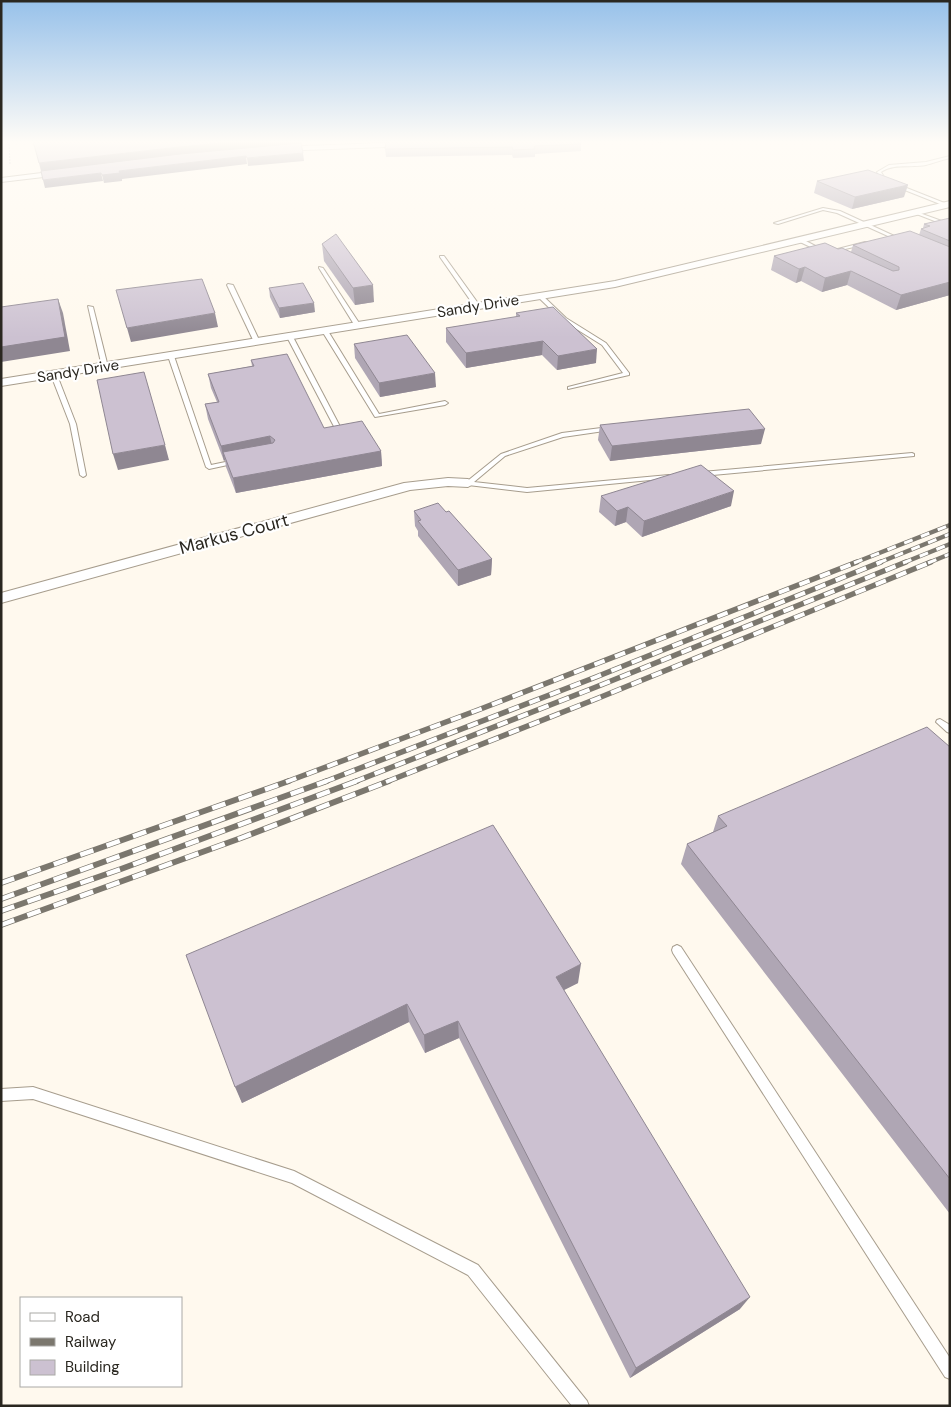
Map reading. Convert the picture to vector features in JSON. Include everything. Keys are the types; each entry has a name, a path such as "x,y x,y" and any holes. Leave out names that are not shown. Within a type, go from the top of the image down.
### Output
{"street":[{"name":"Sandy Drive","path":"1,383 638,279 937,207"},
{"name":"Markus Court","path":"1,598 409,486 428,483 468,482"}],"lane":[{"path":"776,223 823,209 838,212 906,242"},
{"path":"916,212 950,226"},
{"path":"940,229 950,226"},
{"path":"800,240 834,256"},
{"path":"817,255 868,242"},
{"path":"442,257 477,306"},
{"path":"321,268 358,326"},
{"path":"230,285 257,342"},
{"path":"540,296 555,311 604,344 628,374 570,388"},
{"path":"90,307 105,367"},
{"path":"547,312 555,311"},
{"path":"325,331 377,416 446,402"},
{"path":"290,337 342,437"},
{"path":"171,356 209,467 245,460"},
{"path":"54,375 73,424 83,475"},
{"path":"468,482 503,455 562,435 618,428"},
{"path":"694,475 912,455"},
{"path":"468,482 527,490 675,477"},
{"path":"940,722 950,730"},
{"path":"677,950 950,1372"},
{"path":"1,1095 33,1093 294,1177 473,1270 582,1406"}],"building":[{"path":"950,218 950,241 921,229 930,226 924,224"},
{"path":"910,231 950,247 950,282 901,295 851,271 825,278 805,267 799,269 774,256 825,243 838,249 842,248 893,271 899,270 899,267 853,245"},
{"path":"336,234 373,285 353,288 322,244"},
{"path":"202,279 215,313 127,328 116,290"},
{"path":"303,283 314,303 279,308 269,288"},
{"path":"58,299 65,337 1,347 1,307"},
{"path":"553,307 597,349 558,356 543,341 466,353 446,328 520,316 516,313"},
{"path":"407,335 435,373 379,383 354,344"},
{"path":"287,354 324,428 362,421 381,451 233,478 223,452 273,443 275,440 270,436 221,446 205,404 219,402 208,374 254,366 251,360"},
{"path":"144,372 165,445 113,454 97,380"},
{"path":"749,409 765,429 612,446 600,425"},
{"path":"701,465 734,491 644,521 628,507 617,511 601,496"},
{"path":"438,503 446,512 449,511 492,559 458,570 418,521 421,520 414,511"},
{"path":"927,727 950,747 950,1179 687,844 727,826 718,816"},
{"path":"493,825 581,964 556,977 750,1297 636,1368 458,1021 424,1035 407,1004 235,1087 186,955"}],"railway":[{"path":"854,563 950,525"},
{"path":"878,563 950,534"},
{"path":"903,563 950,544"},
{"path":"928,563 950,554"},
{"path":"286,782 478,710 857,562"},
{"path":"324,782 596,677 881,562"},
{"path":"354,782 906,562"},
{"path":"386,782 596,699 931,562"},
{"path":"1,883 289,781"},
{"path":"1,899 327,781"},
{"path":"1,911 121,869 357,781"},
{"path":"1,925 241,838 389,781"}]}
